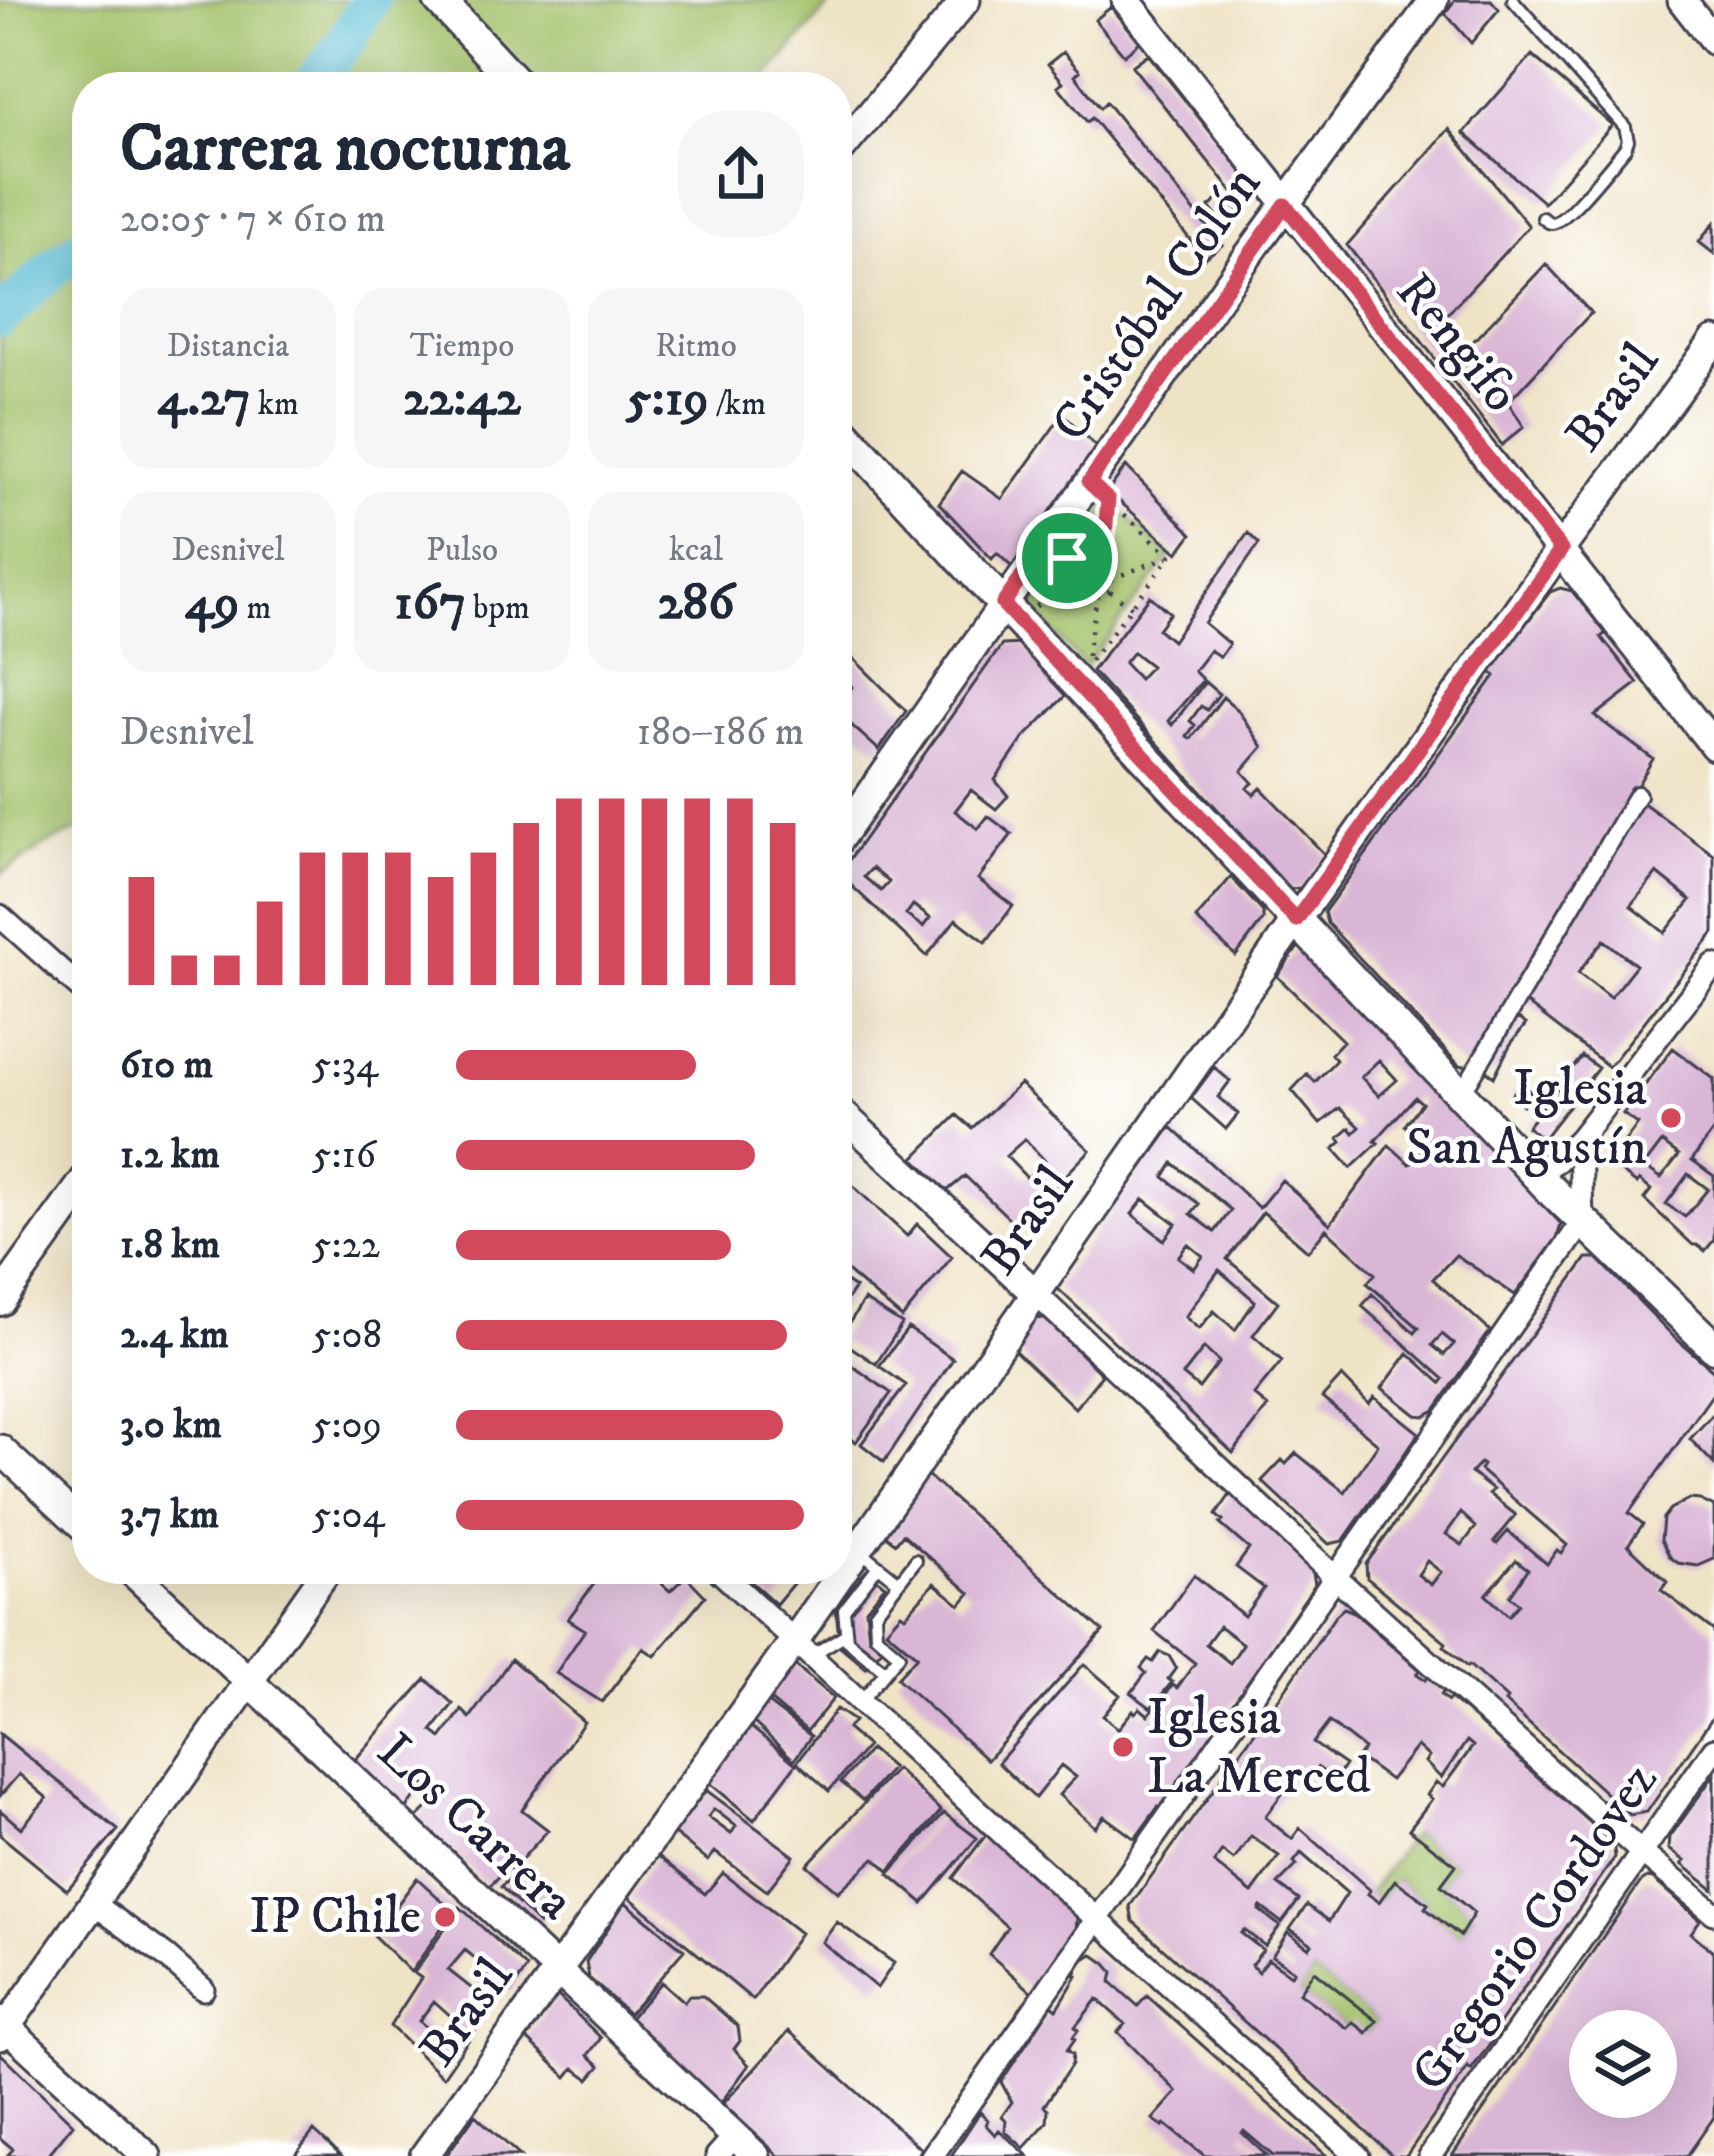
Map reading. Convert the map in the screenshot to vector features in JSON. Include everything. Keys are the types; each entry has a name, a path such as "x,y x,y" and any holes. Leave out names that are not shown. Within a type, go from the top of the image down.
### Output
{"main road":[{"path":"439,0 506,72"},
{"path":"852,441 1582,1223 1708,1335"},
{"path":"0,1300 72,1200"}],"street":[{"path":"852,136 967,0"},
{"name":"Rengifo","path":"1126,0 1714,746"},
{"name":"Cristóbal Colón","path":"852,820 1046,543 1098,491 1285,205 1434,0"},
{"path":"1682,0 1714,41"},
{"name":"Brasil","path":"852,1580 1036,1294 1296,920 1714,341"},
{"path":"1469,1081 1637,794"},
{"path":"3,926 72,982"},
{"path":"1536,1174 1580,1138 1714,965"},
{"path":"852,1122 1334,1576 1714,1912"},
{"path":"932,2156 1582,1223 1580,1138"},
{"path":"0,1449 72,1516"},
{"name":"Los Carrera","path":"145,1584 558,1970 726,2146 756,2156"},
{"path":"147,2156 2,2028 317,1584"},
{"path":"734,1584 1358,2156"},
{"name":"Brasil","path":"424,2156 849,1584"},
{"name":"Gregorio Cordovez","path":"1430,2156 1714,1749"},
{"path":"93,1903 202,1989"}],"lane":[{"path":"1513,0 1625,127 1628,140 1569,212 1556,223 1543,218"},
{"path":"868,1558 899,1582"},
{"path":"861,1701 899,1654 876,1635 875,1613 916,1560"},
{"path":"830,1610 847,1640 885,1671"},
{"path":"804,1647 846,1634"}],"path":[{"path":"1098,491 1171,556"},
{"path":"1098,491 1102,570 1111,578"},
{"path":"1046,543 1088,575"},
{"path":"1111,578 1171,556"},
{"path":"1097,596 1085,667 1171,556"},
{"path":"1088,575 1102,570"},
{"path":"1087,588 1088,575"},
{"path":"1110,591 1111,578"},
{"path":"1003,604 1031,608 1087,588"},
{"path":"1087,588 1097,596"},
{"path":"1110,591 1133,608"},
{"path":"1097,596 1110,591"}],"green space":[{"path":"0,0 834,0 771,72 72,72 72,833 0,875"},
{"path":"1108,500 1171,556 1085,667 1031,608"},
{"path":"1413,1833 1456,1865 1441,1885 1474,1913 1460,1936 1396,1880 1379,1902 1368,1894"},
{"path":"1314,1971 1377,2021 1367,2033 1347,2028 1299,1993"}],"building":[{"path":"1455,0 1491,0 1499,9 1471,43 1445,13"},
{"path":"1111,7 1140,42 1124,55 1095,20"},
{"path":"1063,52 1080,71 1075,75 1100,108 1106,102 1222,245 1205,258 1092,118 1087,122 1058,86 1063,82 1048,64"},
{"path":"1148,54 1260,194 1223,224 1209,207 1224,195 1229,202 1236,196 1132,66"},
{"path":"1532,55 1612,125 1544,203 1464,133"},
{"path":"1449,129 1529,226 1440,322 1463,352 1546,264 1591,313 1508,402 1524,427 1502,445 1347,245"},
{"path":"1714,223 1714,254 1699,242"},
{"path":"1063,414 1098,449 1013,568 997,553 992,559 939,503 962,471 1002,499"},
{"path":"1126,466 1192,534 1178,553 1108,491"},
{"path":"1248,533 1259,544 1204,623 1229,644 1220,657 1210,650 1194,671 1203,680 1168,721 1172,725 1205,682 1219,694 1207,710 1201,706 1190,721 1195,725 1187,736 1191,739 1223,697 1237,709 1263,747 1242,771 1253,783 1247,788 1254,795 1261,788 1326,856 1301,888 1290,889 1092,671 1150,596 1170,613 1158,629 1172,641","holes":["1133,652 1151,666 1139,679 1124,663"]},
{"path":"1572,591 1638,683 1595,716 1653,759 1471,1067 1459,1065 1327,923 1324,912 1495,676 1490,671 1550,592"},
{"path":"1023,644 1067,694 1024,738 995,780 1008,796 996,809 971,790 955,811 978,829 988,816 1012,834 978,879 1013,906 986,942 956,919 927,956 852,886 852,856 1002,645","holes":["872,868 889,882 881,891 864,877","913,905 930,918 923,927 906,915"]},
{"path":"852,657 906,711 879,750 852,726"},
{"path":"1642,802 1714,855 1714,933 1609,1067 1521,999","holes":["1657,873 1691,900 1665,933 1631,906","1604,940 1636,965 1610,998 1578,973"]},
{"path":"1231,877 1263,912 1263,920 1236,956 1196,919"},
{"path":"1301,943 1561,1224 1557,1238 1515,1295 1456,1255 1433,1279 1490,1331 1435,1410 1424,1416 1416,1415 1382,1388 1408,1353 1441,1383 1444,1379 1362,1306 1372,1294 1415,1333 1419,1328 1367,1283 1375,1274 1326,1229 1308,1251 1263,1212 1227,1259 1278,1302 1253,1335 1282,1361 1254,1395 1268,1407 1233,1453 1056,1287 1171,1127 1259,1208 1282,1180 1330,1224 1389,1145 1410,1164 1427,1147 1405,1125 1422,1103 1415,1097 1351,1168 1334,1149 1350,1128 1354,1133 1360,1127 1340,1108 1320,1124 1292,1090 1307,1074 1315,1082 1336,1060 1331,1054 1343,1041 1277,976","holes":["1379,1060 1397,1080 1379,1096 1361,1077","1173,1163 1231,1210 1215,1232 1191,1214 1199,1204 1164,1177","1144,1199 1176,1224 1164,1240 1132,1214","1188,1244 1203,1256 1194,1269 1178,1257","1219,1270 1255,1301 1235,1330 1214,1311 1199,1329 1185,1317","1442,1334 1454,1344 1444,1355 1432,1345","1204,1348 1219,1362 1199,1388 1183,1375"]},
{"path":"1517,1018 1526,1024 1494,1077 1486,1070"},
{"name":"Iglesia San Agustín","path":"1673,1048 1714,1079 1714,1130 1692,1160 1714,1176 1714,1240 1705,1251 1644,1199 1651,1190 1609,1163 1638,1124 1623,1114","holes":["1662,1142 1679,1155 1661,1178 1644,1166","1688,1174 1708,1189 1685,1217 1666,1204"]},
{"path":"1582,1056 1598,1068 1543,1139 1527,1127"},
{"path":"1214,1067 1230,1081 1218,1097 1238,1114 1226,1129 1191,1098"},
{"path":"1020,1084 1090,1150 1017,1226 965,1176 947,1191 914,1158 957,1115 972,1128","holes":["1025,1139 1045,1161 1027,1178 1006,1156"]},
{"path":"1521,1084 1533,1094 1523,1105 1511,1096"},
{"path":"852,1185 907,1236 917,1224 952,1257 902,1318 852,1276"},
{"path":"1587,1258 1597,1258 1714,1371 1714,1392 1629,1513 1643,1524 1628,1545 1667,1582 1661,1590 1714,1631 1714,1715 1647,1812 1630,1815 1446,1643 1367,1578 1366,1564","holes":["1483,1465 1480,1470 1567,1545 1561,1553 1557,1550 1547,1564 1508,1531 1494,1542 1516,1515 1471,1473","1461,1513 1476,1527 1462,1545 1446,1534","1516,1560 1528,1569 1510,1596 1519,1604 1509,1616 1486,1595","1427,1561 1441,1572 1431,1585 1418,1575"]},
{"path":"864,1300 902,1324 876,1364 852,1348 852,1319"},
{"path":"1033,1318 1045,1319 1102,1375 1075,1408 1012,1348"},
{"path":"908,1328 953,1359 884,1462 861,1444 906,1385 879,1366"},
{"path":"852,1366 891,1393 856,1442 852,1439"},
{"path":"1342,1376 1369,1404 1374,1397 1419,1433 1343,1541 1329,1544 1262,1481 1296,1453 1345,1492 1378,1444 1322,1398"},
{"path":"1714,1413 1714,1464 1690,1439"},
{"path":"926,1474 1103,1631 987,1760 897,1678 917,1656 886,1630 934,1583 960,1605 970,1593 903,1534 896,1543 882,1533"},
{"path":"1232,1492 1312,1568 1315,1584 1162,1810 1158,1807 1135,1839 1104,1816 1095,1827 1059,1795 1076,1777 1061,1765 1035,1798 998,1763 1084,1664 1120,1695 1103,1716 1118,1729 1133,1710 1140,1708 1148,1715 1195,1663 1154,1631 1194,1575 1244,1616 1264,1588 1236,1567 1249,1549 1216,1515","holes":["1219,1626 1243,1644 1230,1663 1206,1644"]},
{"path":"1689,1499 1714,1507 1714,1559 1698,1566 1678,1563 1661,1540 1663,1518"},
{"path":"866,1571 885,1585 866,1609 869,1638 882,1649 866,1668 840,1646 836,1610"},
{"path":"594,1584 662,1584 670,1591 677,1584 694,1584 705,1596 655,1656 643,1648 602,1702 556,1673 585,1630 568,1619"},
{"path":"754,1584 793,1584 776,1604"},
{"path":"1344,1608 1354,1612 1420,1670 1417,1674 1426,1680 1428,1676 1444,1690 1441,1695 1480,1723 1613,1841 1615,1857 1496,2028 1500,2030 1406,2156 1393,2156 1133,1921 1130,1906","holes":["1329,1722 1364,1749 1358,1757 1390,1780 1417,1746 1441,1778 1467,1741 1473,1746 1443,1787 1436,1782 1427,1795 1432,1799 1409,1829 1456,1865 1441,1885 1474,1913 1460,1936 1395,1880 1379,1902 1300,1828 1292,1839 1265,1817 1295,1771 1308,1780 1317,1767 1335,1780 1345,1765 1313,1743","1251,1836 1279,1856 1252,1893 1214,1863 1222,1851 1234,1860","1301,1853 1347,1893 1329,1921 1307,1905 1290,1929 1312,1944 1309,1948 1288,1932 1272,1956 1294,1971 1291,1975 1268,1959 1258,1972 1251,1965 1263,1950 1241,1933 1244,1930 1265,1946 1280,1926 1259,1910 1282,1923 1299,1900 1278,1884 1297,1865 1294,1862","1314,1971 1377,2021 1367,2033 1353,2022 1347,2028 1299,1993"]},
{"path":"1160,1652 1176,1668 1168,1679 1172,1682 1151,1708 1131,1693 1146,1673 1141,1668"},
{"path":"511,1659 584,1722 522,1810 548,1830 512,1870 508,1867 489,1887 417,1818 438,1797 424,1785 406,1809 354,1761 426,1679 453,1704 432,1731 441,1738 462,1710 470,1718"},
{"path":"786,1664 795,1665 834,1698 807,1731 764,1695"},
{"path":"765,1701 811,1736 794,1760 750,1719"},
{"path":"836,1709 854,1721 847,1729 867,1746 829,1791 797,1762"},
{"path":"746,1723 796,1764 754,1820 706,1780"},
{"path":"0,1734 118,1830 67,1890 0,1835 0,1810 21,1828 47,1798 19,1774 0,1796"},
{"path":"870,1749 892,1768 863,1801 841,1782"},
{"path":"896,1769 941,1811 889,1871 875,1858 838,1892 807,1865"},
{"path":"1714,1775 1714,1890 1669,1849 1670,1837"},
{"path":"706,1790 794,1856 767,1891 715,1852 708,1861 673,1833","holes":["714,1809 736,1826 731,1834 708,1817"]},
{"path":"944,1813 977,1838 923,1903 889,1874"},
{"path":"988,1832 1077,1918 1076,1931 1032,1992 989,1954 1007,1927 953,1878"},
{"path":"657,1855 705,1894 723,1873 800,1933 753,2000 629,1897"},
{"path":"520,1868 557,1905 539,1924 501,1887"},
{"path":"417,1878 453,1911 411,1972 374,1936"},
{"path":"1653,1879 1700,1920 1691,1933 1714,1952 1714,2117 1687,2156 1452,2156 1640,1883"},
{"path":"625,1902 684,1950 629,2014 589,1978 586,1962"},
{"path":"460,1907 527,1968 511,1992 504,1988 443,2077 390,2026 421,1978 414,1973","holes":["465,1950 492,1972 476,1992 448,1970","434,2001 454,2019 441,2040 419,2021"]},
{"path":"837,1922 894,1963 877,1988 822,1942"},
{"path":"1092,1954 1113,1972 1111,1982 1138,2006 1147,1996 1327,2156 1273,2156 1244,2131 1267,2156 1205,2156 1153,2119 1177,2092 1118,2032 1125,2024 1097,1999 1075,2027 1075,2039 1067,2050 1073,2054 1072,2064 1044,2106 1047,2122 1024,2148 1005,2131 1002,2116 1012,2102 1001,2082 1052,2005 1057,2009 1061,2003 1081,1961"},
{"path":"661,1982 684,2002 689,1996 703,1996 738,2026 740,2041 734,2049 749,2065 717,2108 625,2024"},
{"path":"557,1995 601,2038 588,2055 600,2066 589,2079 574,2068 567,2077 526,2038"},
{"path":"789,2031 921,2149 916,2156 779,2156 723,2104"},
{"path":"0,2053 73,2124 47,2156 7,2156 13,2149 0,2138"},
{"path":"980,2112 995,2135 999,2130 1028,2156 951,2156"},
{"path":"475,2115 520,2156 446,2156"},
{"path":"314,2131 341,2156 294,2156"}],"waterway":[{"path":"322,72 370,0"},
{"path":"0,318 72,254"}],"place":[{"name":"Iglesia San Agustín","path":"1671,1118"},
{"name":"Iglesia La Merced","path":"1123,1747"},
{"name":"IP Chile","path":"445,1917"}],"route":[{"path":"1285,205 1561,550 1296,920 1003,604 1046,543 1067,558 1088,575 1102,570 1108,500 1089,482 1285,205"}]}
